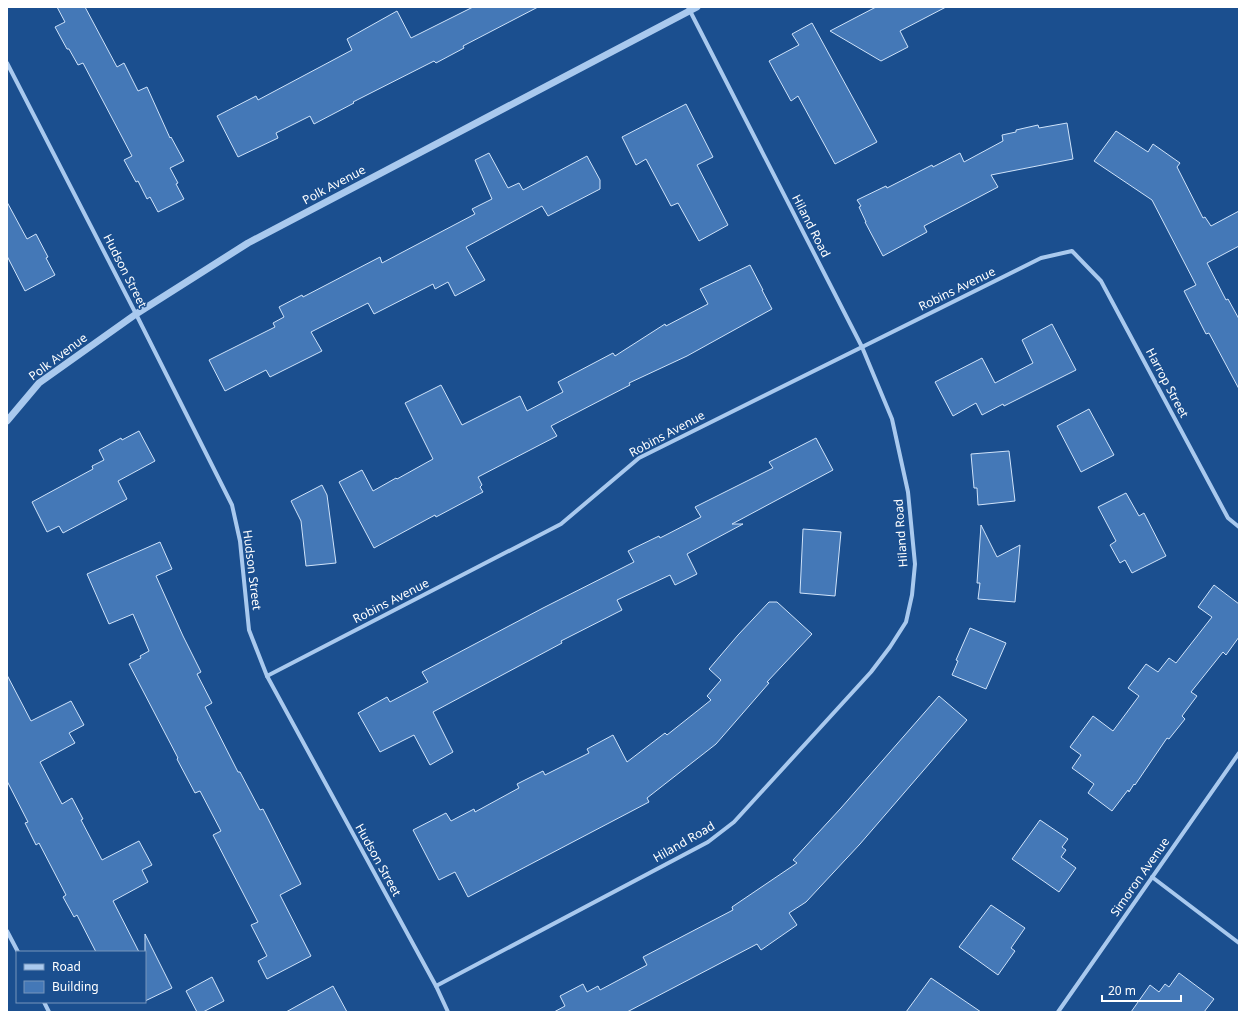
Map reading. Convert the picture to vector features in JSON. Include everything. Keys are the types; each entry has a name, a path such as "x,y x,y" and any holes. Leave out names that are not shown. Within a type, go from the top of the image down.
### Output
{"street":[{"name":"Polk Avenue","path":"7,421 39,383 136,314 248,243 689,9 697,7"},
{"name":"Hiland Road","path":"436,986 708,842 734,822 871,672 890,647 906,622 912,595 915,564 908,492 892,419 862,347 689,9"},
{"name":"Hudson Street","path":"7,63 232,505 240,541 249,630 267,676 436,986 448,1012"},
{"name":"Robins Avenue","path":"267,676 561,524 639,458 1041,258 1072,251"},
{"name":"Harrop Street","path":"1072,251 1101,281 1228,518 1239,527"},
{"name":"Simoron Avenue","path":"1058,1012 1239,753"},
{"path":"1152,877 1239,943"},
{"path":"7,931 17,951"},
{"path":"44,1003 49,1012"}],"building":[{"path":"57,7 85,7 117,67 124,63 138,91 147,87 170,138 171,137 184,161 170,168 184,199 158,212 150,197 147,199 138,181 136,182 124,160 132,156 83,63 78,65 55,27 65,22"},
{"path":"473,7 538,7 463,46 464,48 436,63 434,61 353,102 354,103 314,124 310,116 276,133 278,138 238,157 217,116 256,96 258,100 352,50 347,39 397,11 411,38"},
{"path":"876,7 946,7 900,31 908,47 881,61 830,31"},
{"path":"812,23 877,142 835,164 798,96 791,101 769,61 799,45 792,34"},
{"path":"686,104 713,157 697,165 728,225 699,241 678,203 671,206 646,159 636,165 622,137"},
{"path":"1067,123 1073,159 991,175 998,187 924,226 927,232 883,256 865,222 859,207 861,206 857,200 886,186 887,188 932,165 933,167 960,153 964,162 1003,141 1002,135 1038,125 1039,128"},
{"path":"1116,131 1148,152 1153,144 1180,163 1177,167 1203,218 1205,217 1211,226 1239,211 1239,246 1207,263 1226,300 1228,299 1239,319 1239,389 1209,333 1206,334 1184,291 1196,285 1152,200 1094,161"},
{"path":"489,153 508,188 519,183 523,190 587,156 600,180 600,189 548,216 542,206 466,247 485,280 455,296 448,282 435,289 433,284 374,314 368,303 311,332 322,351 270,377 266,370 225,391 209,360 275,327 273,323 284,317 279,307 302,295 303,297 380,257 382,263 475,214 472,209 492,199 475,160"},
{"path":"7,202 27,239 36,234 48,257 46,258 55,275 25,291 7,256"},
{"path":"750,265 772,309 687,356 629,383 630,385 551,426 557,436 478,477 482,485 480,487 483,492 436,517 435,515 374,548 339,482 362,470 373,491 433,459 405,403 441,385 462,425 520,396 527,411 563,392 558,382 613,353 615,356 665,324 666,326 708,304 700,289"},
{"path":"1052,324 1076,370 1004,406 1003,404 982,415 976,403 953,416 935,382 982,358 995,383 1033,363 1022,340"},
{"path":"1089,409 1114,455 1081,472 1057,426"},
{"path":"139,431 155,461 118,481 127,499 63,533 59,526 47,532 32,502 93,469 92,466 104,460 99,450 121,438 122,440"},
{"path":"816,438 833,470 732,524 743,524 687,554 697,574 675,585 670,575 617,600 622,610 561,641 562,643 433,712 453,752 430,765 414,735 380,752 358,713 387,697 390,702 428,682 422,672 634,562 628,551 659,536 660,538 701,517 695,507 773,468 769,462"},
{"path":"1009,451 1015,501 978,505 977,488 974,488 971,454"},
{"path":"322,485 327,495 336,563 306,566 301,521 291,501"},
{"path":"1126,493 1139,516 1144,513 1166,556 1132,573 1125,560 1120,563 1110,545 1116,541 1098,507"},
{"path":"981,525 997,557 1020,545 1015,602 978,599 980,583 977,583"},
{"path":"803,529 841,532 835,596 800,593"},
{"path":"160,542 172,569 156,576 201,672 197,674 212,703 205,707 238,772 240,772 260,810 263,809 301,884 280,895 311,956 267,979 258,961 267,956 251,925 258,922 213,835 221,831 200,791 195,793 129,664 141,658 140,656 149,651 133,614 109,624 87,574"},
{"path":"1214,585 1239,604 1239,637 1226,655 1223,652 1191,692 1197,696 1182,716 1185,719 1169,739 1167,738 1135,785 1134,784 1129,792 1128,790 1112,811 1088,793 1094,784 1072,768 1081,755 1070,747 1093,716 1113,731 1139,696 1128,688 1146,664 1158,672 1169,658 1176,663 1212,617 1198,607"},
{"path":"769,602 777,602 812,634 767,682 769,683 716,744 647,798 649,802 468,897 455,872 439,880 413,830 446,813 451,821 474,809 475,812 519,788 517,784 543,771 545,775 589,753 587,749 613,735 627,762 665,733 667,735 711,700 707,696 721,680 709,669"},
{"path":"970,628 1006,643 986,689 952,675 958,661 956,660"},
{"path":"7,675 31,721 71,701 84,725 69,733 75,743 40,762 62,804 72,798 83,819 81,820 102,860 139,841 152,865 142,870 148,882 113,901 138,951 95,951 77,915 74,917 63,897 66,895 39,843 36,845 25,823 28,822 7,781"},
{"path":"939,696 967,720 860,844 806,902 789,913 797,925 761,950 757,944 627,1012 554,1012 565,1006 560,996 583,984 587,992 598,986 600,990 647,965 643,957 733,910 732,907 797,863 793,860 841,808"},
{"path":"1040,820 1068,839 1062,847 1066,850 1061,857 1076,868 1059,892 1012,859"},
{"path":"991,905 1025,928 1011,948 1015,951 998,975 959,947"},
{"path":"145,934 172,988 146,1001 146,951"},
{"path":"1179,973 1214,999 1204,1012 1131,1012 1150,985 1159,992 1165,984 1169,987"},
{"path":"212,977 224,1001 203,1012 197,1012 186,991"},
{"path":"931,978 981,1012 906,1012"},
{"path":"333,986 347,1012 286,1012"}]}
